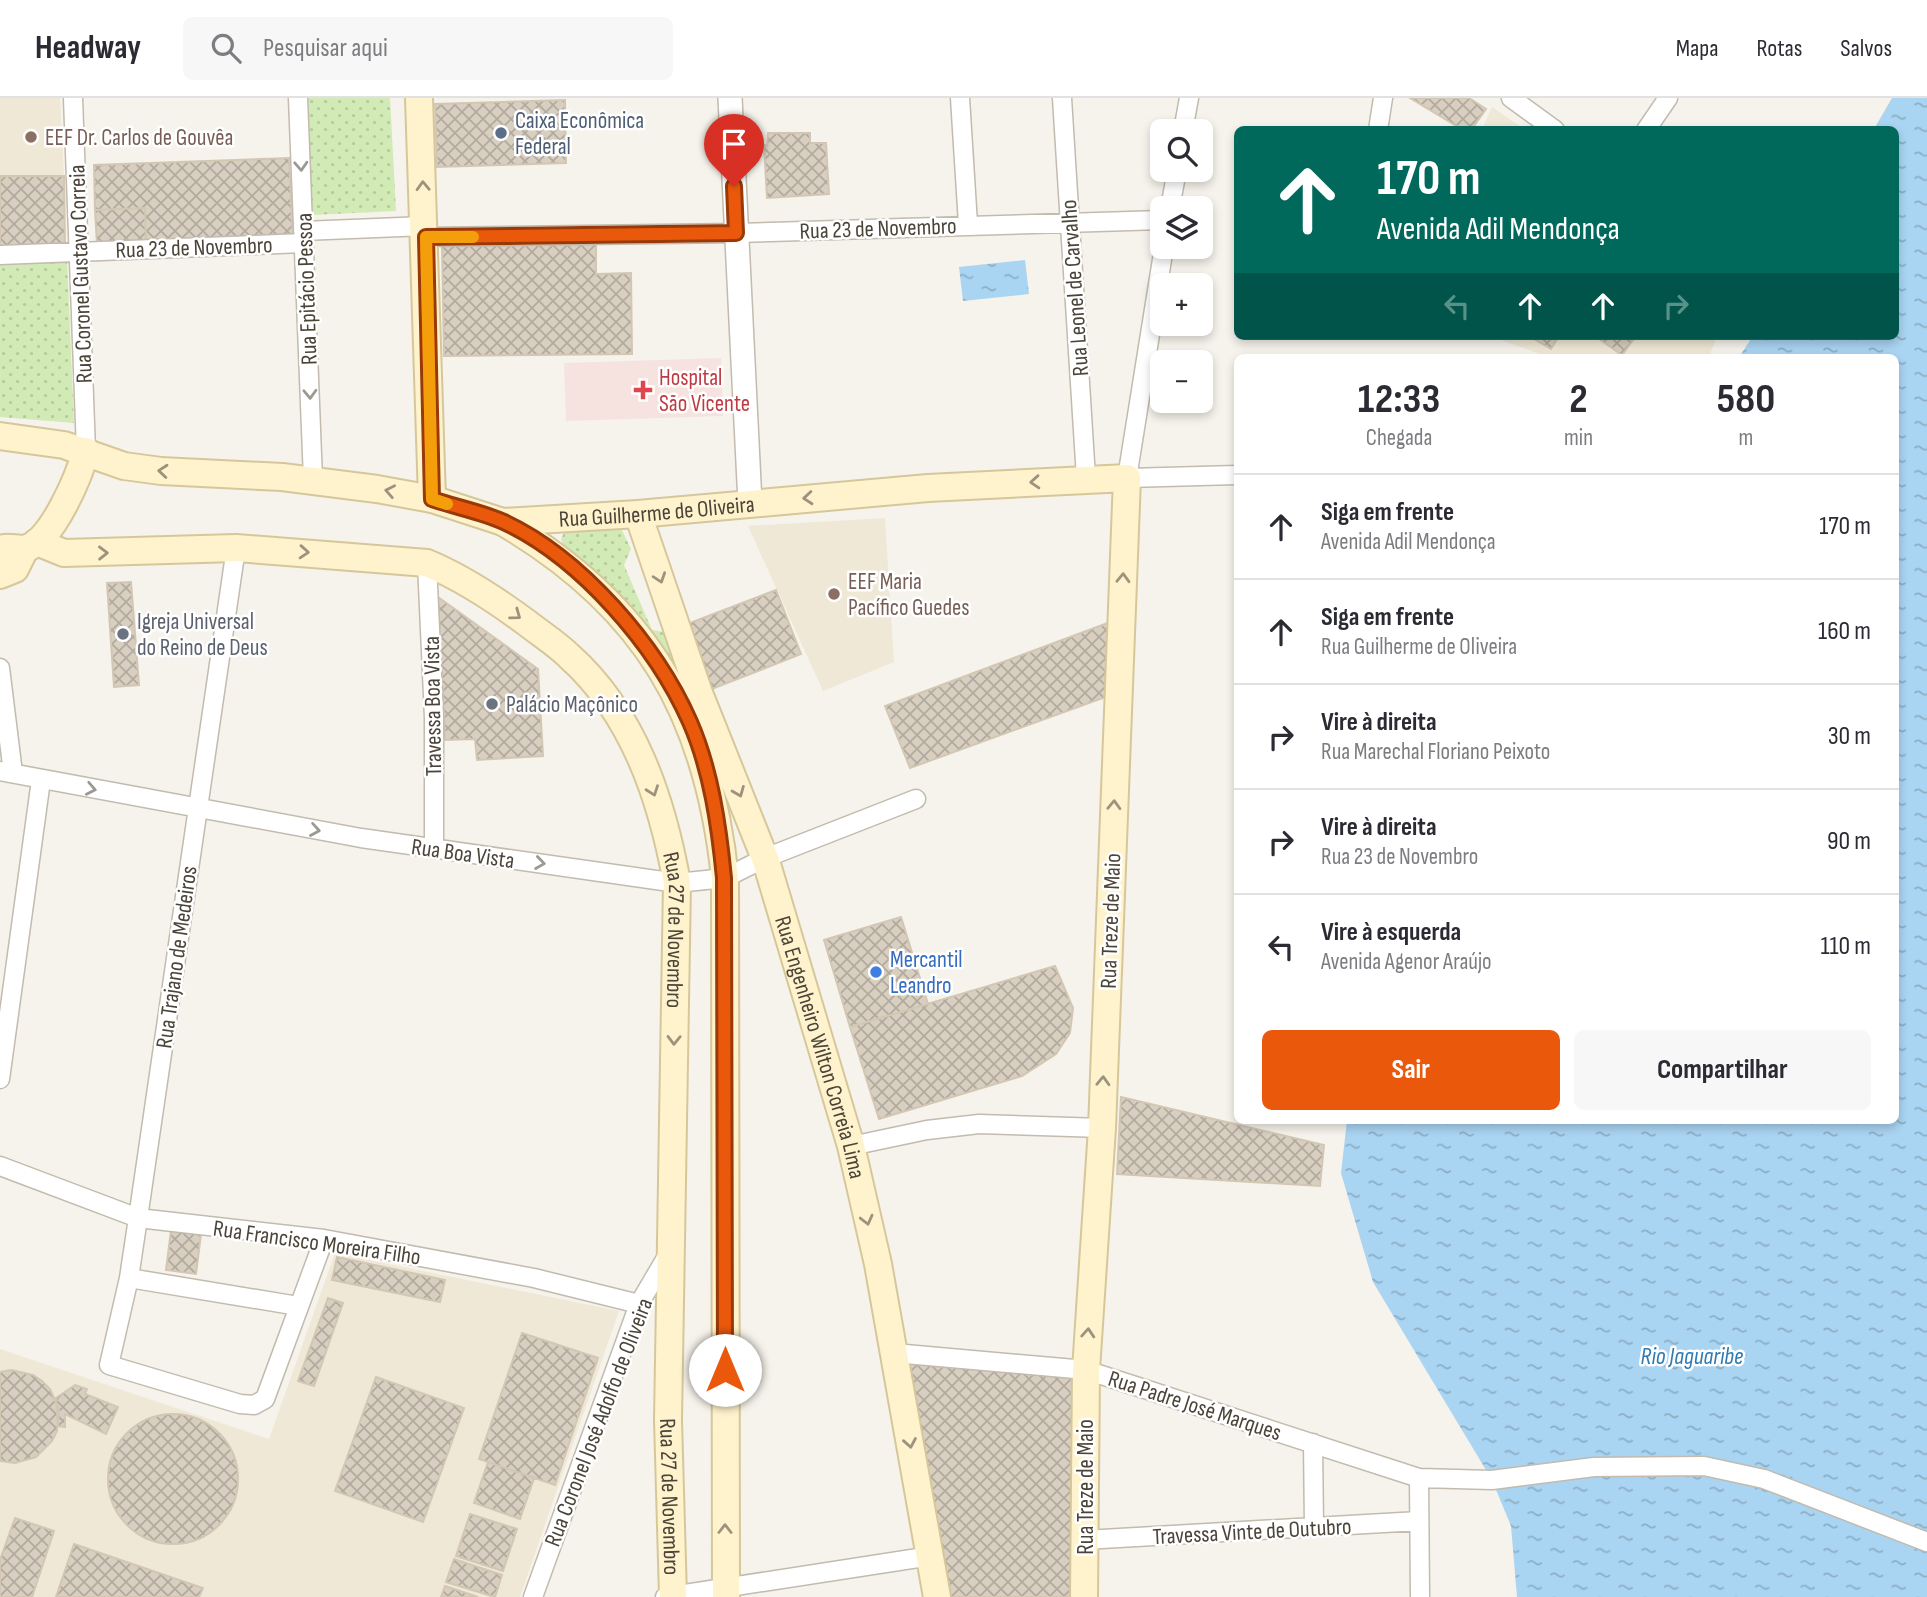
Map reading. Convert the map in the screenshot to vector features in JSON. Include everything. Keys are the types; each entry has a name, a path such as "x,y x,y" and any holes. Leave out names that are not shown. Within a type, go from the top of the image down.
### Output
{"main road":[{"path":"419,98 432,499"},
{"name":"Rua Guilherme de Oliveira","path":"0,436 86,451 124,466 161,471 313,480 432,499 503,522 638,514 1086,478 1127,478"},
{"path":"0,575 15,569 21,547 68,497 86,451"},
{"name":"Rua Treze de Maio","path":"1084,1597 1086,1370 1102,1128 1127,478"},
{"name":"Rua Engenheiro Wilton Correia Lima","path":"638,514 699,693 765,858 851,1146 894,1353 937,1597"},
{"path":"503,522 545,547 585,579 669,679 691,724 706,772 719,829 724,878 726,1593"},
{"name":"Rua 27 de Novembro","path":"21,547 64,553 236,548 427,563 451,573 512,612 570,656 599,689 624,724 640,756 658,804 677,883 668,1420 673,1597"}],"street":[{"name":"Rua Coronel Gustavo Correia","path":"73,98 81,251 86,451"},
{"name":"Rua Epitácio Pessoa","path":"298,98 313,480"},
{"path":"730,98 750,503"},
{"path":"960,98 968,224"},
{"name":"Rua Leonel de Carvalho","path":"1062,98 1086,478"},
{"path":"1185,119 1189,98"},
{"path":"1379,126 1383,98"},
{"path":"1511,98 1550,126"},
{"path":"1649,126 1668,98"},
{"name":"Rua 23 de Novembro","path":"0,255 425,232 736,233 1150,220"},
{"name":"Rua Treze de Maio","path":"1127,478 1162,259"},
{"name":"Rua Guilherme de Oliveira","path":"1127,478 1234,475"},
{"name":"Rua Trajano de Medeiros","path":"236,548 129,1279 109,1365 240,1404 254,1405 265,1399 271,1390 298,1306"},
{"name":"Travessa Boa Vista","path":"427,563 434,718 434,849"},
{"path":"0,668 6,772"},
{"name":"Rua Boa Vista","path":"6,772 197,809 434,849 677,883 700,883 724,878 765,858 916,799"},
{"path":"0,1079 41,780"},
{"path":"851,1146 927,1130 979,1124 1102,1128"},
{"name":"Rua Francisco Moreira Filho","path":"0,1166 138,1218 324,1239 534,1278 639,1304"},
{"path":"129,1279 298,1306 324,1239"},
{"name":"Rua Coronel José Adolfo de Oliveira","path":"533,1597 639,1304 671,1251"},
{"name":"Rua Padre José Marques","path":"894,1353 1086,1370 1419,1478 1492,1480 1594,1467 1704,1466 1764,1479 1927,1542"},
{"path":"1312,1443 1314,1527"},
{"path":"1419,1478 1420,1597"},
{"name":"Travessa Vinte de Outubro","path":"1084,1540 1419,1521"},
{"path":"663,1597 726,1593 931,1556"}],"shaded area":[{"name":"EEF Dr. Carlos de Gouvêa","path":"0,98 60,98 64,176 0,176"},
{"path":"1492,107 1520,126 1483,126"},
{"path":"1501,340 1715,340 1710,354 1540,354"},
{"name":"Hospital São Vicente","path":"721,358 723,416 566,421 564,363"},
{"name":"EEF Maria Pacífico Guedes","path":"885,518 894,662 823,691 748,526"},
{"path":"335,1253 619,1311 520,1597 0,1597 0,1349 269,1439"}],"green space":[{"path":"306,98 390,98 396,211 312,215"},
{"path":"67,259 74,423 0,417 0,262"},
{"path":"619,524 631,549 624,565 652,630 664,632 704,728 604,581 563,544 561,539 565,530"}],"water":[{"name":"Rio Jaguaribe","path":"1892,98 1927,98 1927,1597 1517,1597 1511,1526 1492,1480 1373,1282 1341,1173 1347,1124 1899,1124 1899,354 1741,354 1750,340 1899,340 1899,126 1876,126"},
{"path":"1025,260 1029,294 963,301 959,267"}],"building":[{"path":"1410,98 1469,98 1486,109 1474,126 1456,126"},
{"name":"Caixa Econômica Federal","path":"565,100 566,163 437,167 435,104"},
{"path":"768,133 810,133 810,143 826,143 829,194 767,198 764,145 767,146"},
{"path":"289,158 293,238 146,243 145,208 95,210 94,165"},
{"path":"0,176 64,176 65,246 0,248"},
{"path":"145,208 146,243 97,245 95,210"},
{"path":"596,244 596,274 631,273 632,354 444,356 442,246"},
{"path":"1536,340 1557,340 1551,349"},
{"path":"1601,340 1633,340 1621,354"},
{"name":"Igreja Universal do Reino de Deus","path":"131,582 139,685 114,687 107,583"},
{"path":"776,590 801,654 712,689 687,624"},
{"name":"Palácio Maçônico","path":"438,597 538,669 543,756 477,760 475,739 445,740"},
{"path":"1113,621 1111,695 910,768 885,706"},
{"name":"Mercantil Leandro","path":"901,917 928,1004 850,1027 824,940"},
{"path":"1055,966 1073,1008 1070,1033 1056,1054 1022,1076 879,1119 850,1027"},
{"path":"1121,1097 1324,1145 1320,1186 1117,1174"},
{"path":"171,1230 201,1234 196,1274 166,1270"},
{"path":"337,1257 445,1280 440,1302 332,1280"},
{"path":"328,1298 343,1303 314,1386 298,1381"},
{"path":"522,1333 598,1358 555,1485 479,1459"},
{"path":"908,1363 1075,1376 1074,1597 948,1597"},
{"path":"11,1370 33,1375 42,1381 50,1389 59,1409 57,1431 52,1441 36,1457 15,1463 0,1461 0,1372"},
{"path":"376,1377 464,1408 423,1522 335,1491"},
{"path":"75,1385 87,1389 85,1394 118,1407 106,1434 65,1414 65,1427 58,1426 56,1398"},
{"path":"173,1414 198,1419 219,1433 233,1454 238,1479 233,1504 219,1525 198,1539 173,1544 148,1539 127,1525 113,1504 108,1479 113,1454 127,1433 148,1419"},
{"path":"488,1462 534,1478 520,1519 474,1503"},
{"path":"470,1514 517,1529 503,1571 456,1556"},
{"path":"15,1518 54,1531 32,1597 0,1597 0,1560"},
{"path":"74,1544 203,1588 199,1597 56,1597"},
{"path":"454,1559 502,1575 495,1597 446,1582"},
{"path":"445,1586 478,1597 441,1597"}],"slow traffic":[{"path":"447,504 432,499 426,237 473,237"}],"place":[{"name":"Caixa Econômica Federal","path":"501,133"},
{"name":"EEF Dr. Carlos de Gouvêa","path":"31,137"},
{"name":"Hospital São Vicente","path":"643,390"},
{"name":"EEF Maria Pacífico Guedes","path":"834,594"},
{"name":"Igreja Universal do Reino de Deus","path":"123,634"},
{"name":"Palácio Maçônico","path":"492,704"},
{"name":"Mercantil Leandro","path":"876,972"}],"route":[{"path":"725,1370 724,878 719,829 706,772 691,724 669,679 629,628 585,579 545,547 503,522 432,499 426,237 736,233 734,186"}]}
